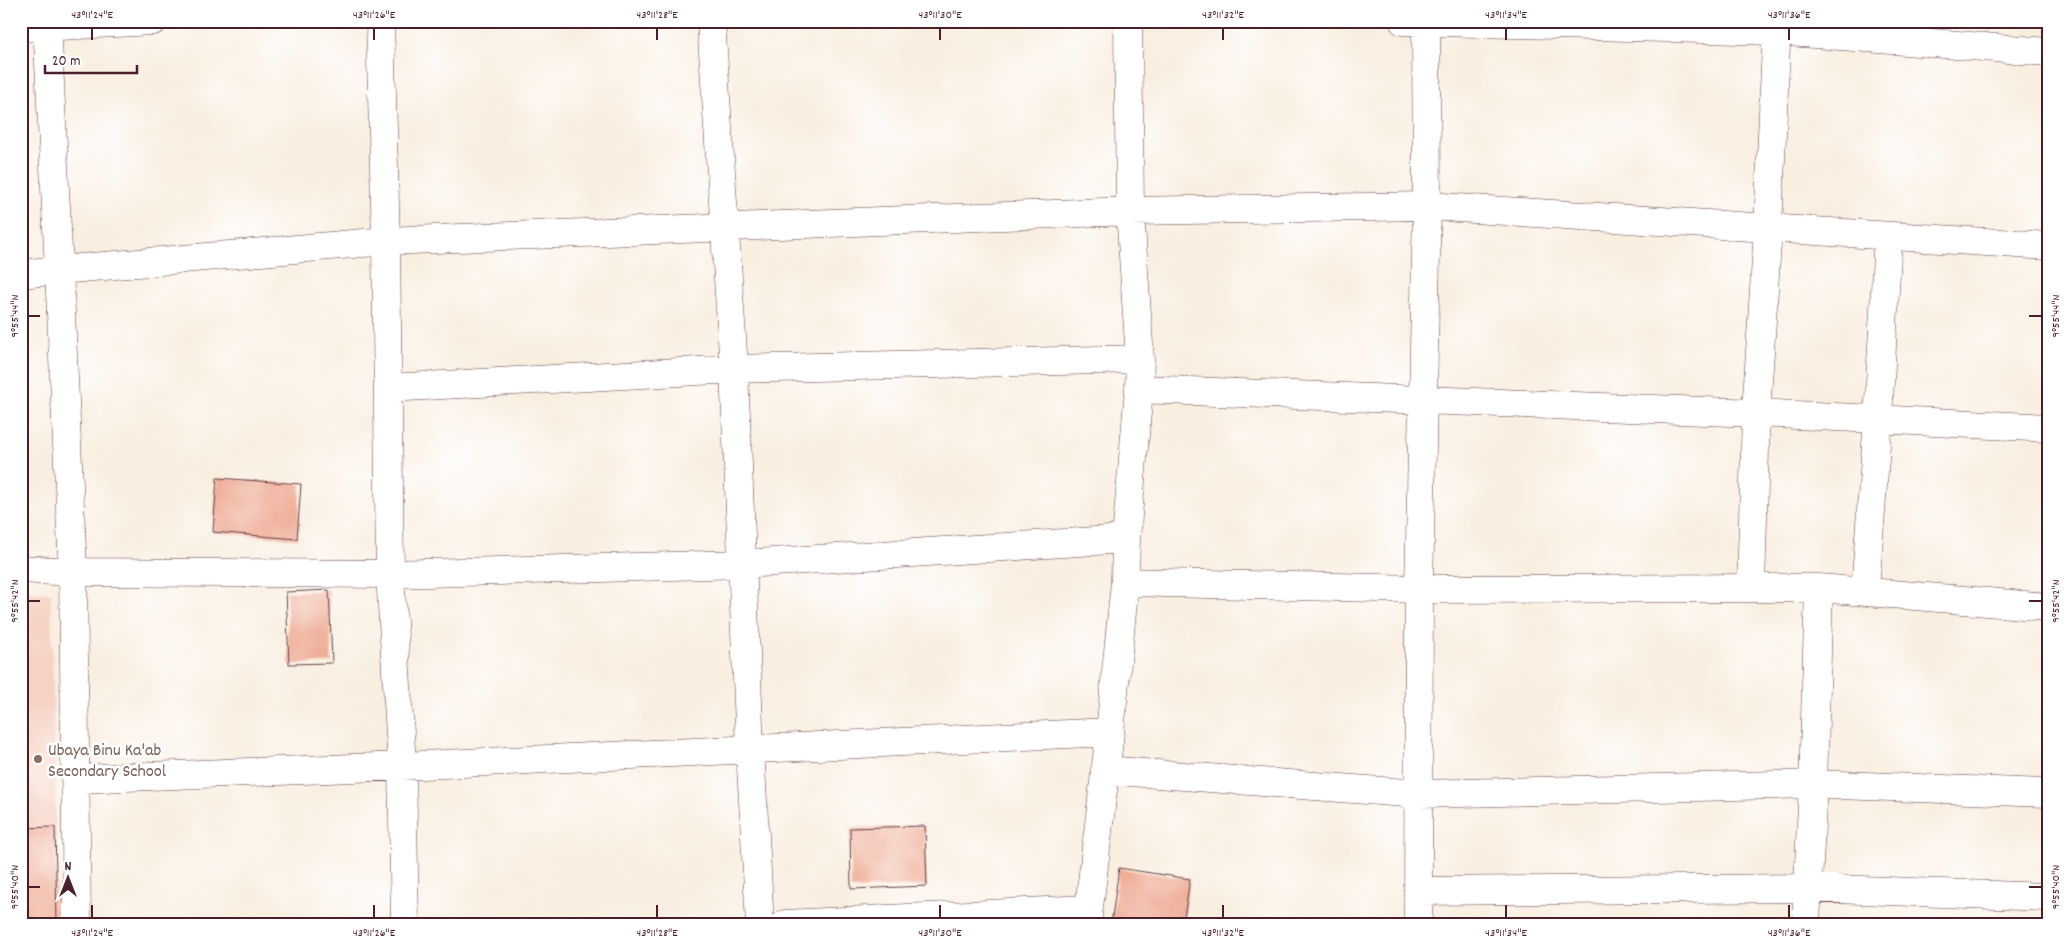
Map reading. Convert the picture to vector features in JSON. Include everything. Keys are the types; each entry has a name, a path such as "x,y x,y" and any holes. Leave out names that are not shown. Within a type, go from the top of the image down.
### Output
{"street":[{"path":"77,924 73,572 59,270 38,26 153,21"},
{"path":"380,21 386,241 390,574 402,766 405,924"},
{"path":"711,21 734,369 750,749 760,924"},
{"path":"785,924 1088,916 1110,732 1139,390 1140,359 1130,211 1128,21"},
{"path":"1418,924 1419,589 1427,206 1415,22 1776,26 2048,52"},
{"path":"1751,588 1756,412 1768,228 1776,26"},
{"path":"21,274 386,241 1130,211 1427,206 2048,246"},
{"path":"1865,590 1878,419 1888,236"},
{"path":"388,388 734,369 1140,359"},
{"path":"1139,390 1756,412 2048,428"},
{"path":"21,569 73,572 390,574 743,564 1126,539"},
{"path":"1124,582 1419,589 1819,588 1865,590 2048,607"},
{"path":"1806,924 1813,784 1819,588"},
{"path":"76,779 402,766 1110,732"},
{"path":"1105,770 1419,794 1813,784 2048,793"},
{"path":"1418,891 1808,888 2048,897"}],"shaded area":[{"name":"Ubaya Binu Ka'ab Secondary School","path":"21,592 51,593 58,924 21,924"}],"building":[{"path":"217,478 301,484 297,539 213,532"},
{"path":"329,590 332,663 289,664 286,592"},
{"path":"925,826 927,886 851,889 850,828"},
{"path":"55,827 57,922 21,923 21,828"},
{"path":"1119,868 1190,879 1183,924 1111,924"}],"place":[{"name":"Ubaya Binu Ka'ab Secondary School","path":"38,759"}]}
